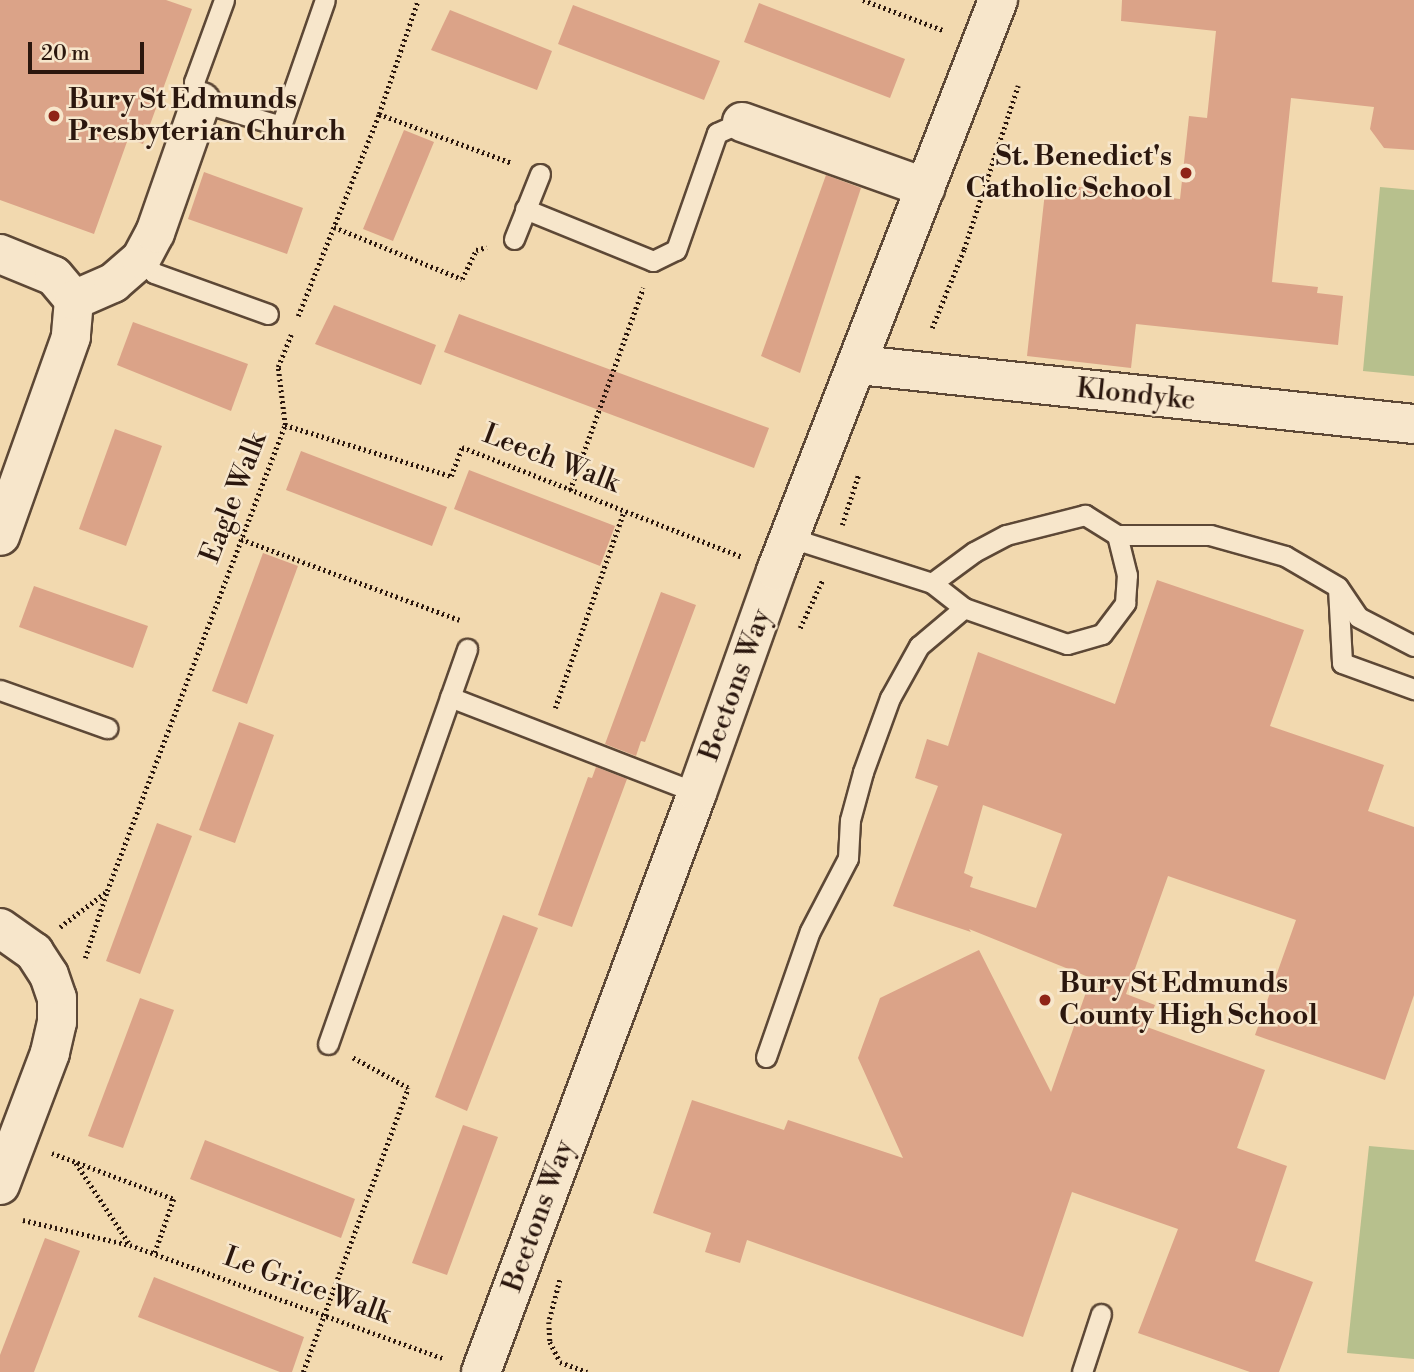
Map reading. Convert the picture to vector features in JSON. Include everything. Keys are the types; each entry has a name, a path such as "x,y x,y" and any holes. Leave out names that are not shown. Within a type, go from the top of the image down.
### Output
{"street":[{"name":"Beetons Way","path":"481,1372 784,554 998,0"},
{"path":"74,300 113,283 141,259 155,233 201,102"},
{"path":"742,122 926,188"},
{"path":"0,254 54,276 74,300 72,337 0,536"},
{"name":"Klondyke","path":"859,365 1414,424"},
{"path":"0,928 34,952 49,975 57,998 57,1022 50,1052 0,1185"}],"lane":[{"path":"224,0 194,82 201,102 281,126 325,0"},
{"path":"525,209 653,261 676,250 717,133 742,122"},
{"path":"514,239 540,174"},
{"path":"141,259 154,273 268,314"},
{"path":"932,583 974,552 1006,535 1054,520 1085,514 1117,535 1210,535 1285,556 1338,587 1358,617 1414,646"},
{"path":"784,554 932,583 964,608 1067,644 1102,634 1125,603 1127,575 1117,535"},
{"path":"1338,587 1342,663 1414,689"},
{"path":"766,1057 810,931 848,858 850,820 856,796 890,698 919,646 964,608"},
{"path":"328,1044 467,649"},
{"path":"0,690 107,728"},
{"path":"450,697 697,793"},
{"path":"1082,1372 1101,1314"}],"path":[{"name":"Eagle Walk","path":"82,969 107,891 285,425 278,367 379,114 418,0"},
{"path":"863,0 943,30"},
{"path":"932,328 969,236 1018,86"},
{"path":"379,114 540,174"},
{"path":"334,227 462,279 476,250 514,239"},
{"path":"570,490 653,261"},
{"name":"Leech Walk","path":"285,425 451,476 462,447 624,511 784,554"},
{"path":"546,734 624,511"},
{"path":"241,539 474,626 467,649"},
{"path":"56,931 107,891"},
{"path":"303,1372 408,1088 328,1044"},
{"path":"48,1151 174,1199 155,1253"},
{"path":"75,1162 130,1245"},
{"name":"Le Grice Walk","path":"23,1220 155,1253 445,1360"},
{"path":"562,1271 548,1322 550,1342 560,1362 587,1372"}],"green space":[{"path":"1380,187 1414,190 1414,376 1363,371"},
{"path":"1369,1146 1414,1150 1414,1359 1347,1353"}],"building":[{"path":"0,0 166,0 192,9 143,144 128,139 94,234 0,200"},
{"path":"1122,0 1414,0 1414,150 1384,148 1370,129 1374,107 1291,98 1272,282 1318,287 1317,293 1343,296 1338,345 1136,324 1131,368 1027,356 1046,183 1180,199 1189,116 1207,118 1216,31 1121,21"},
{"path":"759,3 905,59 890,98 744,42"},
{"path":"573,5 720,61 704,100 558,44"},
{"path":"450,10 552,51 537,90 431,50"},
{"path":"404,130 434,142 393,241 363,229"},
{"path":"204,172 303,208 287,254 188,219"},
{"path":"826,175 861,188 800,373 761,356"},
{"path":"334,305 436,345 421,385 315,344"},
{"path":"459,314 769,428 754,468 444,352"},
{"path":"133,322 248,364 231,411 117,365"},
{"path":"115,429 162,446 126,546 79,529"},
{"path":"301,451 447,507 432,546 286,490"},
{"path":"469,470 615,526 600,566 454,509"},
{"path":"263,553 298,566 247,704 212,691"},
{"path":"1157,580 1304,630 1270,726 1384,765 1368,811 1414,827 1414,995 1385,1080 1255,1035 1296,920 1168,876 1126,994 1155,1005 1147,1027 1265,1070 1237,1148 1287,1166 1255,1261 1313,1282 1279,1372 1250,1372 1138,1333 1178,1229 1072,1192 1023,1337 747,1240 740,1263 705,1252 711,1233 653,1213 692,1100 784,1130 788,1120 903,1158 858,1058 880,998 979,950 1051,1092 1091,978 969,929 971,932 893,906 938,786 915,778 927,739 948,746 978,652 1115,704","holes":["983,805 1062,834 1036,908 970,887 973,877 964,873"]},
{"path":"34,586 148,626 133,668 19,627"},
{"path":"661,592 696,605 645,742 641,741 636,756 605,744"},
{"path":"239,722 274,735 235,843 199,830"},
{"path":"596,767 627,779 572,927 538,915 588,777 592,778"},
{"path":"157,823 192,836 140,974 106,961"},
{"path":"503,915 538,928 467,1111 435,1097"},
{"path":"140,998 174,1010 123,1148 88,1136"},
{"path":"463,1125 498,1137 447,1275 412,1263"},
{"path":"205,1140 355,1199 341,1238 190,1179"},
{"path":"45,1238 80,1251 34,1372 0,1372 0,1355"},
{"path":"154,1277 304,1337 292,1372 280,1372 138,1317"}],"place":[{"name":"Bury St Edmunds Presbyterian Church","path":"54,116"},
{"name":"St. Benedict's Catholic School","path":"1186,173"},
{"name":"Bury St Edmunds County High School","path":"1045,1000"}]}
